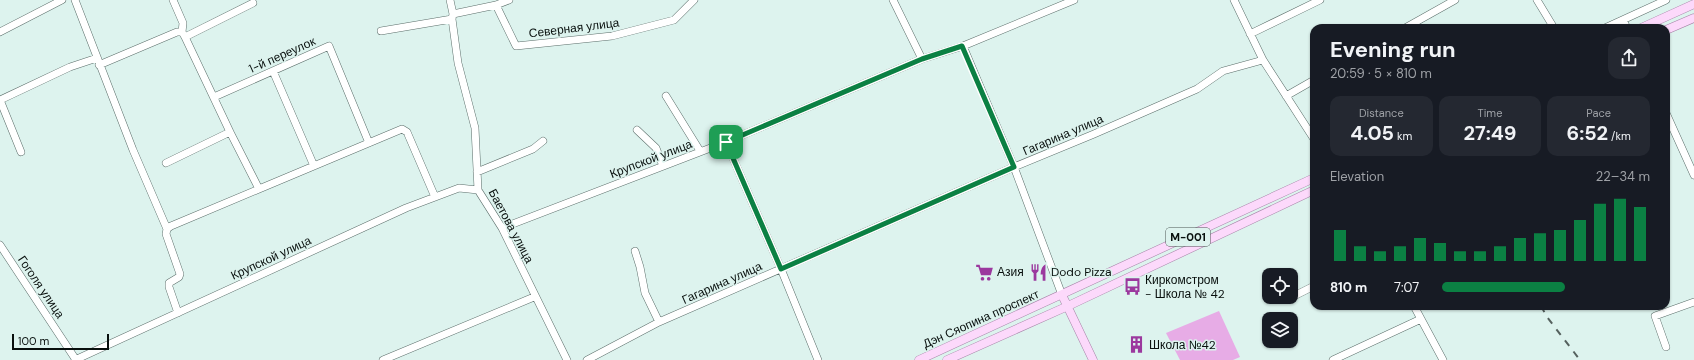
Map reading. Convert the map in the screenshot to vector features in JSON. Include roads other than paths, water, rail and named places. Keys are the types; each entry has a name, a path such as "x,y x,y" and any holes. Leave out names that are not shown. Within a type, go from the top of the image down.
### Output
{"main road":[{"path":"1650,24 1694,4"},
{"path":"1670,28 1694,18"},
{"name":"Дэн Сяопина проспект","path":"919,360 1310,180"},
{"name":"Дэн Сяопина проспект","path":"947,360 1068,306 1310,192"},
{"path":"1062,295 1093,360"}],"street":[{"path":"0,32 62,0"},
{"path":"75,0 133,150 167,229 166,234 180,274 179,277 169,283 178,313"},
{"path":"173,0 183,22 184,34 230,132 259,189"},
{"name":"Баетова улица","path":"450,0 458,63 476,128 478,190 502,228 534,297 567,360"},
{"path":"381,30 453,17 509,0"},
{"name":"Северная улица","path":"496,5 516,46 612,36 633,31 674,20 694,0"},
{"path":"893,0 922,59"},
{"name":"Крупской улица","path":"502,228 726,142 922,59 962,46 1074,0"},
{"path":"1234,0 1263,60 1310,133"},
{"path":"1250,34 1320,0"},
{"path":"1413,24 1455,0"},
{"path":"1537,0 1552,24"},
{"path":"1614,24 1666,0"},
{"path":"21,152 0,100 70,67 98,62 177,32 184,34 253,4"},
{"path":"1624,20 1626,24"},
{"name":"1-й переулок","path":"214,97 329,46 369,143"},
{"path":"962,46 1014,167 1055,282 1062,295"},
{"name":"Гагарина улица","path":"587,360 659,322 1197,89 1222,70 1263,60"},
{"path":"273,71 314,166"},
{"path":"1286,96 1310,82"},
{"path":"666,96 700,151"},
{"path":"1670,123 1694,175"},
{"path":"167,229 402,129 407,132 435,197"},
{"path":"637,130 656,148 663,166"},
{"path":"166,163 230,132"},
{"path":"478,172 533,149 543,141"},
{"path":"726,142 781,269 818,360"},
{"name":"Крупской улица","path":"76,360 406,208 459,188 478,190"},
{"name":"Гоголя улица","path":"0,245 76,360"},
{"path":"635,250 645,293 659,322"},
{"path":"1298,294 1310,288"},
{"path":"383,360 534,297"},
{"path":"1666,347 1655,316 1694,302"},
{"path":"1416,310 1443,360"},
{"path":"1333,360 1421,319"}],"railway":[{"path":"1543,310 1580,360"}],"place":[{"name":"Азия","path":"984,272"},
{"name":"Dodo Pizza","path":"1038,272"},
{"name":"Киркомстром - Школа № 42","path":"1132,287"},
{"name":"Школа №42","path":"1136,345"}]}
